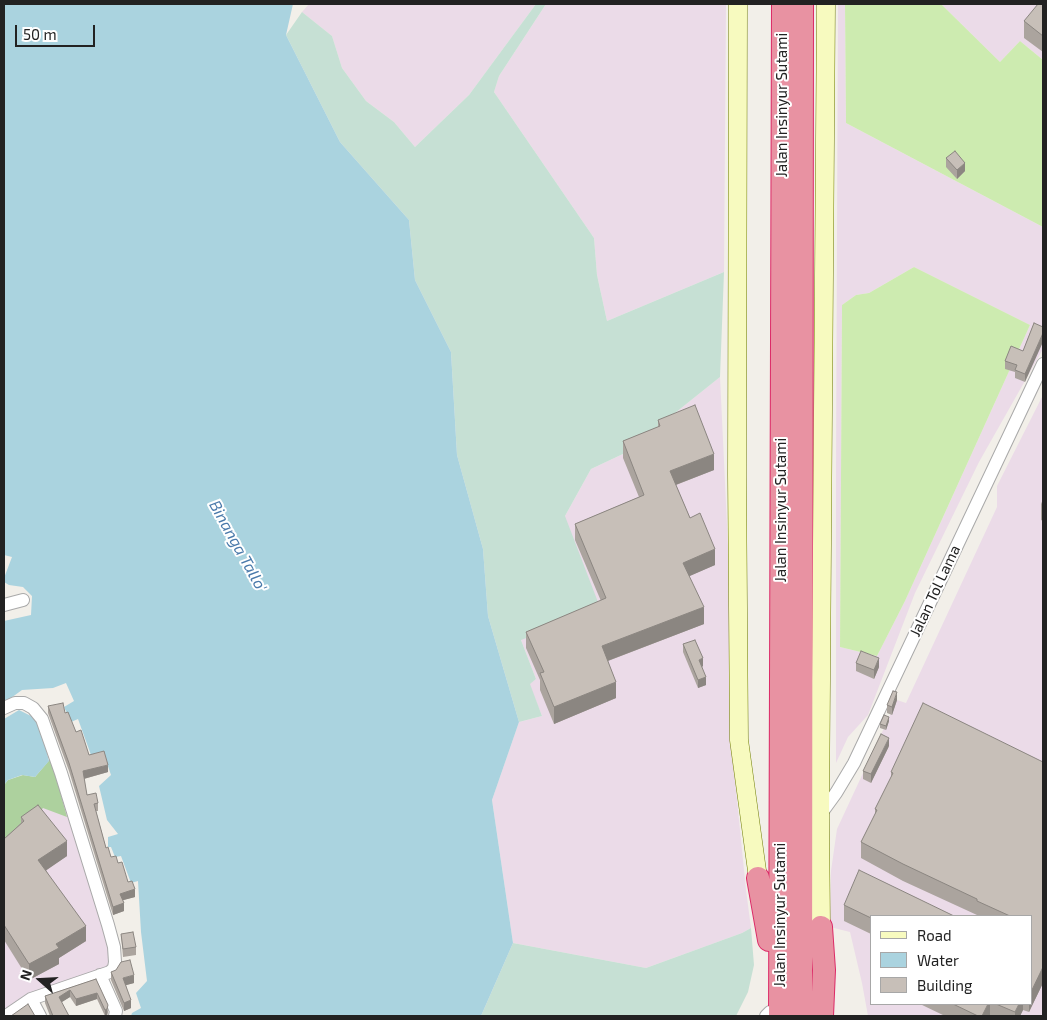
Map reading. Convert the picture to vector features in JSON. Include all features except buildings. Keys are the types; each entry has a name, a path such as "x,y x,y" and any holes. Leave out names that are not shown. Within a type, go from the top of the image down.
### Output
{"highway":[{"name":"Jalan Insinyur Sutami","path":"782,1011 783,4"},
{"name":"Jalan Insinyur Sutami","path":"782,1011 802,4"},
{"path":"758,878 782,1011"},
{"path":"821,926 824,970 822,1016"}],"street":[{"path":"738,4 737,474 739,740 758,878"},
{"path":"821,926 820,815 826,4"},
{"name":"Jalan Tol Lama","path":"820,815 854,763 1043,364"},
{"path":"4,605 23,600"},
{"path":"4,708 16,703 24,703 33,708 42,719 61,773 114,947 114,968 110,972 31,999 6,1016"},
{"path":"100,975 116,1012 115,1016"},
{"path":"31,999 40,1016"}],"shaded area":[{"path":"309,4 536,4 469,95 415,147 394,122 366,101 342,68 332,36 302,12"},
{"path":"546,4 726,4 724,272 607,321 597,275 594,238 494,92 499,76"},
{"path":"838,4 845,4 846,123 1043,227 1043,349 979,462 915,593 868,715 848,737 836,763","holes":["914,267 1030,325 905,601 877,656 840,647 842,305 856,295 869,293"]},
{"path":"941,4 1043,4 1043,60 1020,41 1000,62"},
{"path":"720,377 728,546 732,750 751,928 646,968 513,943 492,800 519,722 542,716 529,684 536,679 521,640 565,516 591,469 625,453"},
{"path":"1043,395 1043,1016 868,1016 850,932 830,927 831,871 837,829 897,700 906,703 997,507 997,486"},
{"path":"64,776 117,971 4,1016 4,822"}],"green space":[{"path":"536,4 546,4 499,76 494,92 594,238 597,275 607,321 724,272 720,377 625,453 591,469 565,516 601,610 521,640 536,679 530,684 542,716 519,722 488,616 483,549 457,455 451,352 415,280 409,220 340,142 286,35 302,12 332,36 342,68 366,101 394,122 415,147 469,95"},
{"path":"845,4 941,4 1000,62 1020,41 1043,60 1043,227 846,123"},
{"path":"914,267 1030,325 905,601 877,656 840,647 842,305 856,295 869,293"},
{"path":"51,758 67,817 43,808 31,821 4,841 4,785 8,780 23,775 35,777"},
{"path":"751,928 754,965 748,992 736,1016 481,1016 513,943 646,968"}],"water":[{"name":"Binanga Tallo'","path":"4,4 293,4 286,35 340,142 409,220 415,280 451,352 457,455 483,549 488,616 519,722 492,800 513,943 481,1016 131,1016 132,1013 141,1008 136,993 147,981 141,932 138,881 131,883 121,856 115,857 111,847 108,847 108,837 118,834 107,820 99,786 111,775 103,751 91,755 78,719 71,722 64,707 74,701 66,683 53,688 22,690 4,703 4,621 31,615 32,596 23,587 9,585 4,582 12,557 4,555"},
{"path":"19,710 39,722 49,761 35,777 22,775 8,780 4,785 4,719"}]}
